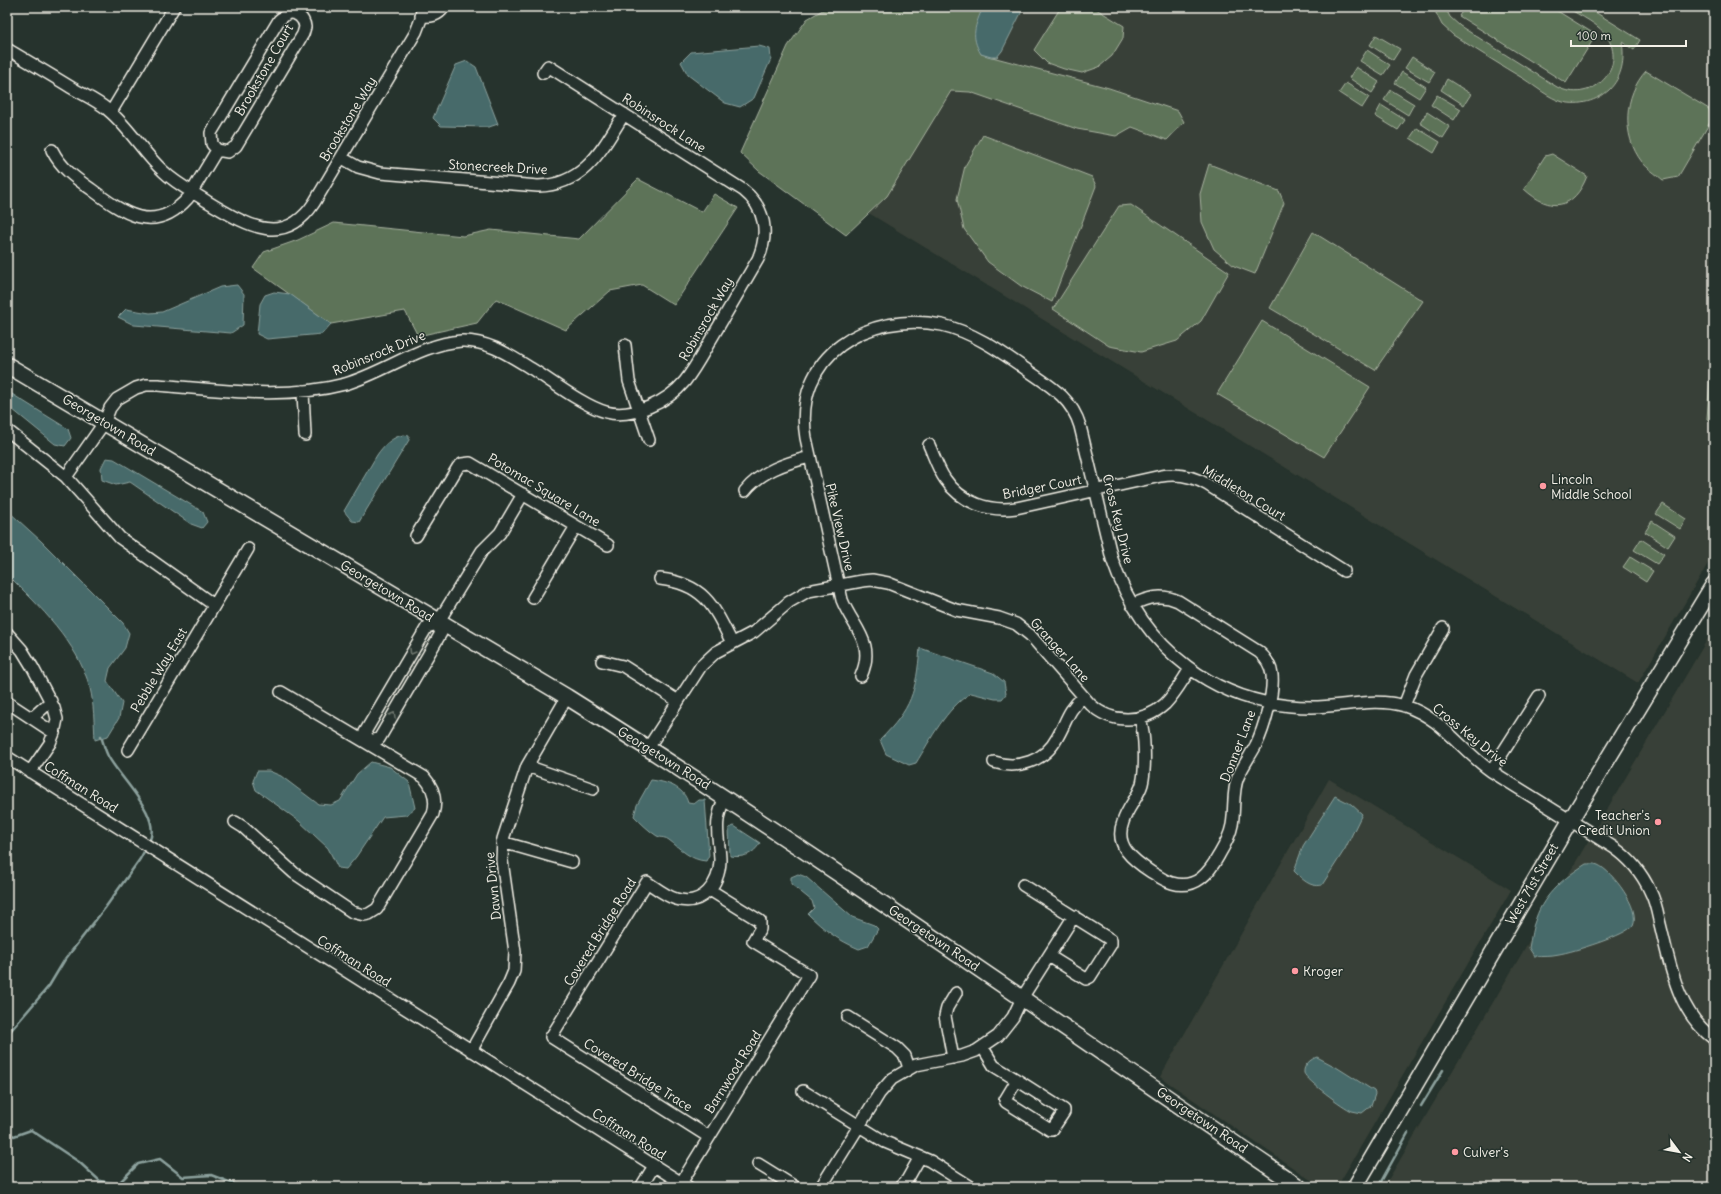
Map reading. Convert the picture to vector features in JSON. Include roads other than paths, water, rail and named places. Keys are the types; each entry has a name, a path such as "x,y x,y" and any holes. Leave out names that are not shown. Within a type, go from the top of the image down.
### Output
{"main road":[{"name":"Georgetown Road","path":"7,365 438,623 567,697 648,748 725,797 1299,1187"},
{"name":"West 71st Street","path":"1355,1187 1570,821 1714,584"}],"street":[{"path":"111,112 174,7"},
{"name":"Brookstone Way","path":"192,192 251,226 273,229 296,222 308,212 342,158 416,32 422,11 433,16 444,7"},
{"name":"Brookstone Court","path":"288,13 298,15 305,24 303,34 236,146 228,152 217,150 212,144 211,133 279,20 288,13"},
{"path":"7,48 111,112 124,125 163,172 192,192"},
{"name":"Robinsrock Lane","path":"543,73 548,66 743,190 755,202 763,218"},
{"name":"Stonecreek Drive","path":"342,158 364,170 380,173 538,186 552,184 569,179 587,167 599,153 624,114"},
{"path":"52,150 68,173 116,208 133,216 151,218 168,213 183,203 192,192 217,150"},
{"name":"Robinsrock Way","path":"638,410 667,396 683,382 691,372 758,259 764,241 763,218"},
{"name":"Cross Key Drive","path":"839,346 869,330 886,325 907,322 942,325 975,337 1059,392 1069,403 1079,422 1112,559 1121,582 1132,605 1149,630 1161,643 1190,669 1227,690 1243,696 1269,703 1297,707 1326,707 1369,702 1387,702 1404,706 1424,715 1439,724 1474,758 1491,771 1620,851 1644,878 1652,895 1680,996 1694,1019 1714,1039"},
{"name":"Robinsrock Drive","path":"66,477 104,422 110,408 117,399 132,389 143,386 158,385 257,393 303,391 327,388 347,383 440,345 468,341 486,344 503,351 600,410 618,414 638,410"},
{"path":"625,345 630,381 638,410 649,440"},
{"name":"Pike View Drive","path":"648,748 701,666 716,652 754,632 789,602 808,592 839,586 803,421 805,400 814,376 821,364 839,346"},
{"path":"303,391 305,435"},
{"path":"7,430 66,477 120,538 214,605"},
{"name":"Bridger Court","path":"929,445 942,473 952,487 965,498 988,508 1016,508 1096,490"},
{"path":"745,491 762,476 777,467 810,457"},
{"name":"Potomac Square Lane","path":"416,536 458,467 465,463 474,464 608,544"},
{"name":"Middleton Court","path":"1096,490 1165,475 1194,478 1208,485 1344,571"},
{"path":"368,742 365,732 427,627 438,623 482,551 500,532 523,494"},
{"path":"533,598 576,526"},
{"name":"Pebble Way East","path":"128,750 248,549"},
{"path":"660,579 681,583 704,597 714,607 732,643"},
{"name":"Granger Lane","path":"839,586 862,581 882,581 956,610 1009,621 1022,628 1030,635 1095,709 1112,717 1122,719 1140,718 1157,710 1165,703 1190,669"},
{"path":"839,586 845,608 859,630 865,644 865,662 861,676"},
{"name":"Donner Lane","path":"1132,605 1152,597 1164,597 1175,600 1259,652 1268,663 1272,673 1272,687 1261,733 1236,783 1232,825 1229,838 1210,870 1203,878 1193,883 1179,885 1166,881 1134,861 1127,853 1122,843 1121,832 1124,818 1136,799 1142,784 1144,738 1140,718"},
{"path":"368,742 379,739 441,633 438,623"},
{"path":"1404,706 1416,675 1443,628"},
{"path":"7,633 22,650 33,668 51,701 57,719 50,743 30,772"},
{"path":"602,660 623,666 678,701"},
{"path":"235,822 243,827 294,873 355,913 364,915 369,914 378,906 432,818 435,800 432,789 424,777 368,742 281,692"},
{"path":"1491,771 1539,696"},
{"name":"Dawn Drive","path":"470,1051 509,983 515,965 515,952 502,861 502,842 527,766 567,697"},
{"path":"994,762 1008,765 1018,765 1032,761 1041,756 1054,744 1066,717 1083,697"},
{"path":"32,718 51,701"},
{"path":"7,702 54,733"},
{"name":"Coffman Road","path":"7,757 684,1185"},
{"path":"527,766 593,789"},
{"path":"710,890 716,880 719,870 720,858 718,822 725,797"},
{"path":"502,842 572,862"},
{"name":"Covered Bridge Road","path":"551,1037 647,882 678,900 695,899 710,890"},
{"path":"1023,885 1110,938 1111,944 1090,977 1086,979 1049,956"},
{"name":"Barnwood Road","path":"684,1185 709,1137 809,976 753,941 760,929 760,921 710,890"},
{"path":"820,1187 886,1086 896,1076 909,1068 969,1054 983,1048 998,1036 1008,1025 1022,998 1074,916"},
{"path":"953,1058 945,1016 947,1008 956,993"},
{"path":"848,1017 897,1048 905,1056 909,1068"},
{"name":"Covered Bridge Trace","path":"551,1037 709,1137"},
{"path":"983,1048 994,1066 1017,1080 1064,1110 1052,1130 1006,1102 1005,1100 1017,1080"},
{"path":"803,1091 888,1144 935,1164 967,1186"},
{"path":"900,1187 913,1171 920,1157"},
{"path":"758,1164 795,1187"},
{"path":"641,1187 654,1166"}],"water":[{"path":"983,7 1024,7 1002,51 997,57 981,54 976,42 976,25"},
{"path":"759,46 770,49 771,59 754,98 740,107 725,103 688,75 681,62 691,52"},
{"path":"467,61 476,67 498,124 489,127 441,126 433,118 456,65"},
{"path":"237,285 244,294 243,325 231,333 134,325 118,317 126,309 150,313 162,312 220,287"},
{"path":"274,292 290,294 331,324 322,334 267,339 257,334 260,304 265,295"},
{"path":"7,391 68,429 71,438 65,446 55,444 7,405"},
{"path":"404,435 409,436 409,440 359,522 352,521 344,511 377,455 389,442 396,437"},
{"path":"106,458 114,459 203,512 207,522 202,528 191,524 130,482 116,485 102,480 101,468"},
{"path":"7,510 41,541 123,623 129,633 125,648 110,668 107,681 122,703 119,718 108,736 95,740 90,688 84,671 67,640 44,612 7,574"},
{"path":"920,648 993,673 1004,682 1006,694 1002,699 995,699 971,693 962,699 947,715 933,734 916,763 909,765 886,754 880,740 891,729 906,708 917,676"},
{"path":"371,762 390,767 409,782 415,808 406,815 383,817 346,869 338,868 328,848 299,821 256,790 253,781 257,771 269,771 281,776 318,804 331,805 340,801 357,774"},
{"path":"651,780 663,782 679,789 683,793 688,803 694,804 699,800 705,800 709,855 706,861 695,859 668,839 657,836 634,816 637,805"},
{"path":"1335,796 1351,804 1362,814 1345,849 1322,885 1318,886 1306,882 1294,871 1303,846"},
{"path":"734,826 760,843 751,853 743,856 730,856 729,828"},
{"path":"1586,864 1598,865 1604,869 1624,891 1633,910 1633,925 1629,929 1611,938 1587,947 1556,955 1534,956 1529,948 1534,925 1544,901 1563,880"},
{"path":"798,874 806,877 852,917 874,925 878,929 868,946 859,949 844,942 826,930 808,914 814,908 812,901 791,884 791,877"},
{"path":"1317,1057 1374,1091 1375,1094 1371,1106 1362,1113 1352,1111 1334,1100 1306,1077 1304,1073 1305,1067 1312,1059"}],"waterway":[{"path":"101,736 108,756 145,809 150,821 152,832 149,842"},
{"path":"7,1035 49,986 64,961 105,908 140,859 146,848"},
{"path":"1421,1106 1443,1070"},
{"path":"7,1132 14,1136 31,1130 79,1162 100,1181 118,1184 138,1164 160,1159 183,1177 211,1175 242,1187"},
{"path":"1378,1187 1408,1133"}],"place":[{"name":"Lincoln Middle School","path":"1543,486"},
{"name":"Teacher's Credit Union","path":"1658,822"},
{"name":"Kroger","path":"1295,971"},
{"name":"Culver's","path":"1455,1152"}]}
